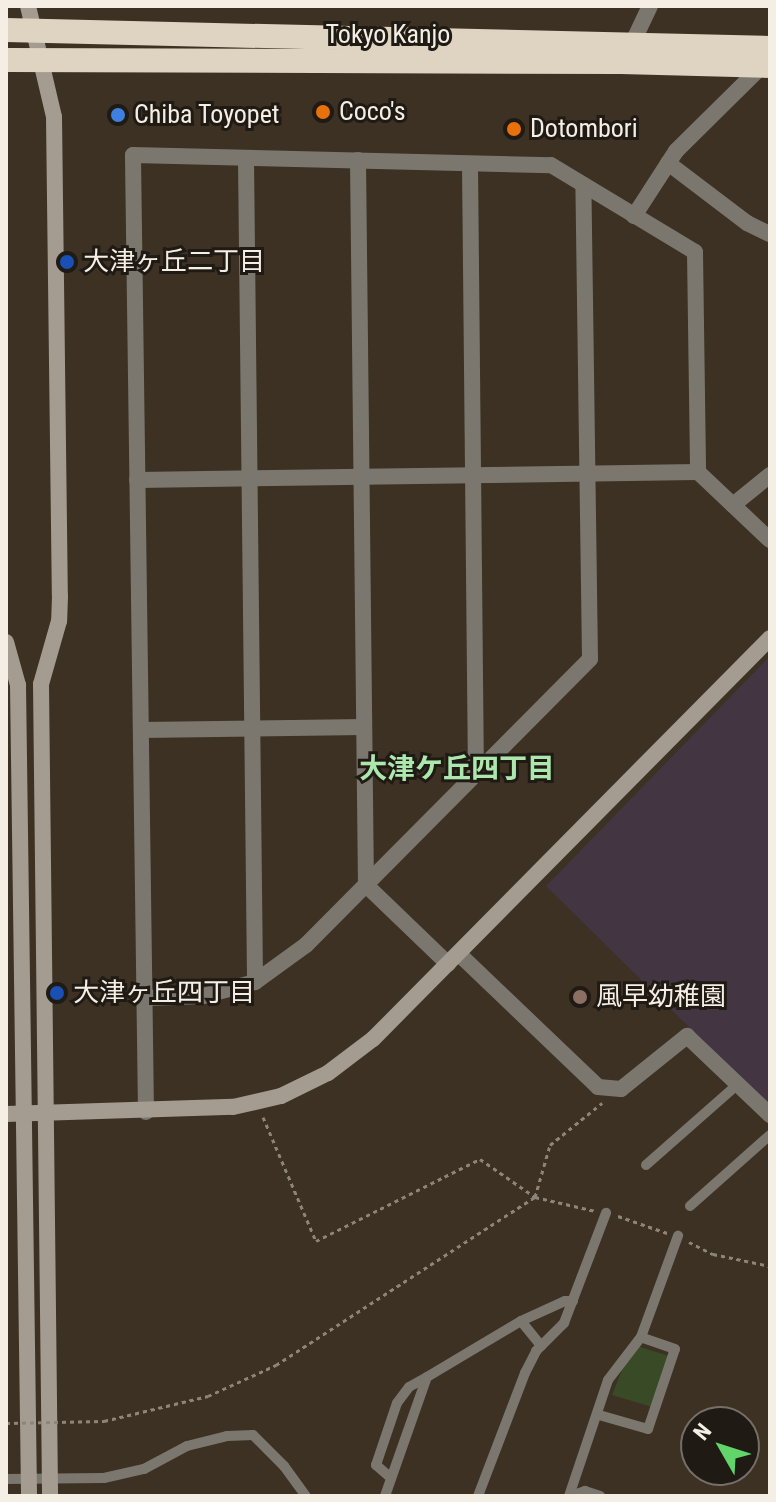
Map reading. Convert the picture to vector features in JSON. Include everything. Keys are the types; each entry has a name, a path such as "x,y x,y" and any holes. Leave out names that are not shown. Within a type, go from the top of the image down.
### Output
{"highway":[{"name":"Tokyo Kanjo","path":"6,30 632,44 767,60"},
{"name":"Tokyo Kanjo","path":"6,60 767,60"}],"street":[{"path":"28,6 38,61 54,117 60,596 59,621 41,684 50,1488"},
{"path":"632,44 650,6"},
{"path":"634,216 668,163 716,107 767,60"},
{"path":"146,1112 133,155 551,165 695,252 698,472"},
{"path":"246,159 255,982"},
{"path":"358,160 366,885 598,1087 621,1089 687,1036 770,1115"},
{"path":"668,163 747,223 770,234"},
{"path":"470,164 476,774"},
{"path":"145,998 203,996 255,982 306,945 590,659 583,185"},
{"path":"137,480 698,472 770,540"},
{"path":"733,505 770,475"},
{"path":"14,1114 208,1110 257,1103 303,1086 350,1058 454,959 770,638"},
{"path":"6,642 18,685 14,1114 29,1488"},
{"path":"141,730 364,727"}],"lane":[{"path":"646,1165 738,1084"},
{"path":"690,1206 770,1135"},
{"path":"478,1496 525,1373 541,1346 564,1323 606,1213"},
{"path":"570,1496 608,1380 641,1337 678,1236"},
{"path":"391,1478 376,1465 397,1403 409,1387 521,1321 565,1301 573,1301"},
{"path":"521,1321 541,1346"},
{"path":"599,1415 648,1429 675,1349 641,1337"},
{"path":"385,1496 427,1377"},
{"path":"6,1479 29,1488 50,1488 144,1469 187,1446 227,1436 253,1435 284,1466 306,1496"},
{"path":"570,1496 585,1491 600,1496"}],"path":[{"path":"6,1423 104,1421 208,1396 276,1365 535,1197 550,1145 605,1101"},
{"path":"257,1103 316,1241 480,1159 535,1197 606,1213 678,1236 713,1254 770,1266"}],"shaded area":[{"path":"770,656 770,1107 546,886"}],"green space":[{"path":"637,1346 669,1356 652,1407 612,1395 626,1360"}],"place":[{"name":"Coco's","path":"323,112"},
{"name":"Chiba Toyopet","path":"118,115"},
{"name":"Dotombori","path":"514,129"},
{"name":"大津ヶ丘二丁目","path":"67,262"},
{"name":"大津ヶ丘四丁目","path":"57,993"},
{"name":"風早幼稚園","path":"580,997"}],"district":[{"name":"大津ケ丘四丁目","path":"457,769"}]}
